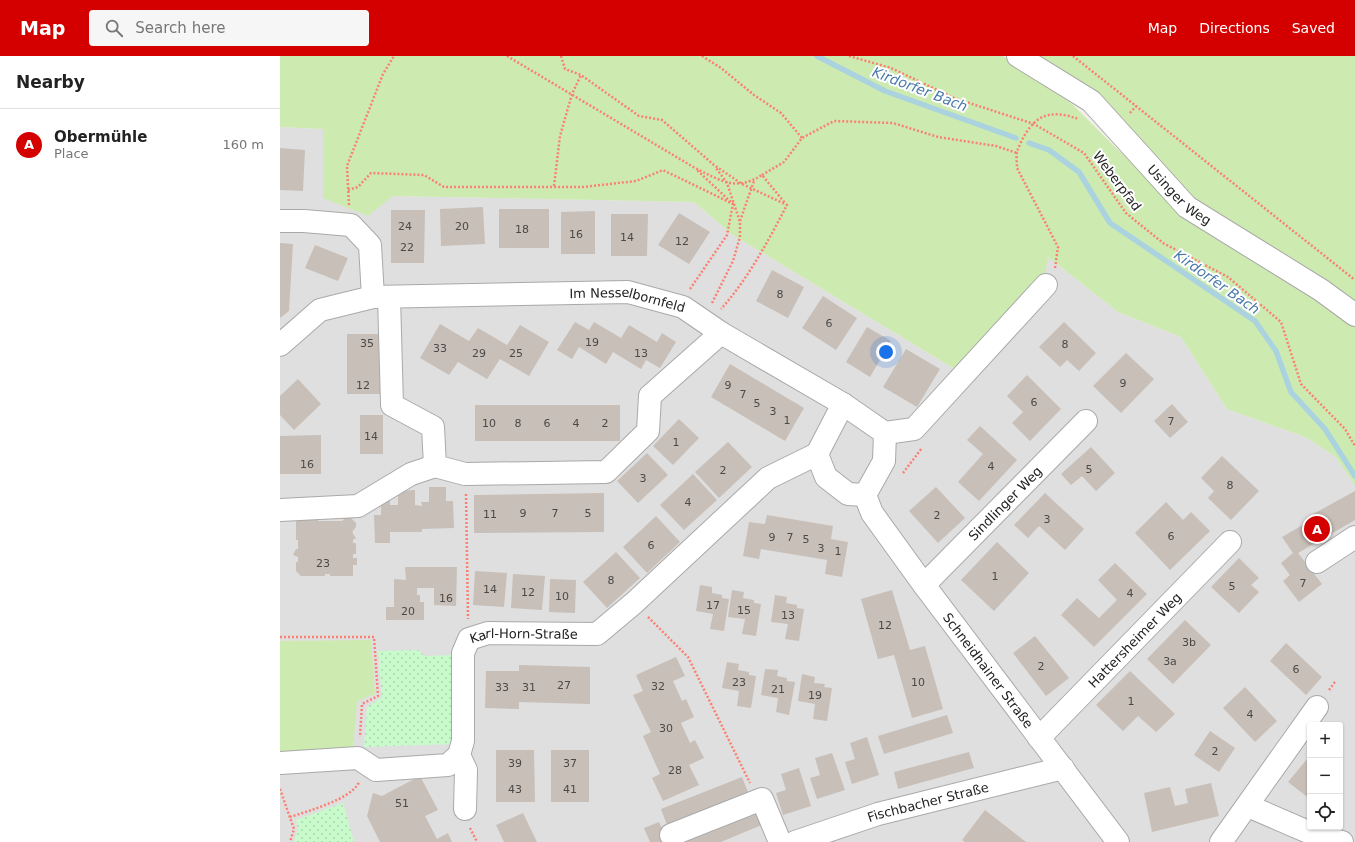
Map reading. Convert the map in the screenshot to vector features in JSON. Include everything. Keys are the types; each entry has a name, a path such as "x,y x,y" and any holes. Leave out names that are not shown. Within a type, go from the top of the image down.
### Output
{"street":[{"name":"Usinger Weg","path":"1018,56 1091,101 1187,207 1321,290 1355,315"},
{"path":"280,221 304,221 350,225 370,245 381,297 392,405 433,427 435,466"},
{"path":"843,404 817,454 826,477 848,494 865,495 884,461 886,433 914,428 1046,285"},
{"name":"Im Nesselbornfeld","path":"280,345 320,310 381,297 628,292 683,307 715,328 843,404 886,433"},
{"path":"280,510 358,506 411,474 435,466 465,474 606,472 648,431 650,396 715,328"},
{"name":"Sindlinger Weg","path":"924,585 1086,421"},
{"name":"Karl-Horn-Straße","path":"459,755 463,741 463,653 469,639 488,633 597,634 634,603 768,478 817,454"},
{"name":"Schneidhainer Straße","path":"865,495 872,513 924,585 1118,842"},
{"path":"1317,562 1355,537"},
{"name":"Hattersheimer Weg","path":"1039,738 1230,542"},
{"path":"1221,842 1317,707"},
{"path":"280,763 358,758 376,770 448,765 459,755 466,770 465,808"},
{"name":"Fischbacher Straße","path":"795,842 878,814 1063,768"},
{"path":"671,835 762,798 780,842"},
{"path":"1248,806 1313,834 1342,842"}],"path":[{"path":"350,225 347,166 383,74 394,56"},
{"path":"507,56 695,168 727,182 742,184 762,176 784,162 802,138 834,121 893,123 938,137 996,146 1017,154"},
{"path":"561,56 564,69 581,75 639,116 662,120 714,165 742,184 787,205"},
{"path":"702,56 721,68 754,95 781,112 802,138"},
{"name":"Weberpfad","path":"850,56 891,68 954,98 1034,124 1084,153 1126,213 1163,243 1228,277 1281,322 1301,384 1345,429 1355,446"},
{"path":"1073,56 1355,280"},
{"path":"554,186 560,136 572,94 581,75"},
{"path":"1020,145 1024,136"},
{"path":"714,165 727,182 740,222"},
{"path":"695,168 733,204"},
{"path":"348,190 358,187 371,173 424,175 444,187 583,187 636,181 663,170 733,204"},
{"path":"762,176 787,205"},
{"path":"715,328 712,302 734,261 740,238 740,222 754,180"},
{"path":"689,291 727,235 733,204"},
{"path":"715,328 732,296 769,239 787,205"},
{"path":"707,299 712,302"},
{"path":"465,474 469,639"},
{"path":"634,603 688,657 758,800"},
{"path":"280,637 374,637 378,696 362,704 358,758 361,775 357,787 343,797 290,817"},
{"path":"280,789 294,829 290,842"}],"shaded area":[{"path":"280,127 323,129 323,198 393,196 694,202 733,235 968,377 1048,257 1118,312 1181,337 1227,409 1305,437 1335,456 1355,485 1355,842 280,842"}],"green space":[{"path":"280,56 1003,56 1072,104 1116,148 1186,213 1355,324 1355,485 1335,456 1305,437 1227,409 1181,337 1118,312 1048,257 1042,294 968,377 733,235 694,202 393,196 368,216 323,198 323,129 280,127"},
{"path":"1037,56 1355,56 1355,307 1193,203"},
{"path":"371,640 375,694 357,701 353,750 280,753 280,641"},
{"path":"419,650 424,656 452,655 457,744 364,747 367,707 382,697 378,651"},
{"path":"343,803 354,842 294,842 298,829 296,820"}],"building":[{"path":"280,148 305,150 303,191 280,190"},
{"path":"483,207 485,244 441,246 440,209"},
{"path":"499,209 549,209 549,248 499,248"},
{"path":"391,210 425,210 424,263 391,263"},
{"path":"595,211 595,254 561,254 561,212"},
{"path":"679,213 710,232 689,264 658,245"},
{"path":"611,214 648,214 647,256 611,256"},
{"path":"280,243 293,244 289,311 280,318"},
{"path":"315,245 348,258 338,281 305,268"},
{"path":"772,270 804,287 788,318 756,301"},
{"path":"823,296 857,318 836,350 802,328"},
{"path":"575,322 589,330 594,322 621,338 629,325 657,342 662,333 676,342 660,368 646,360 641,369 613,352 606,364 579,347 572,359 557,350"},
{"path":"1064,322 1096,353 1079,371 1067,360 1060,367 1039,347"},
{"path":"440,324 469,341 478,328 507,345 520,325 549,342 529,376 500,359 487,379 458,362 449,375 420,358"},
{"path":"867,327 891,341 870,377 846,362"},
{"path":"347,334 381,334 381,394 347,394"},
{"path":"906,349 940,369 917,407 883,387"},
{"path":"1126,353 1154,379 1121,413 1093,386"},
{"path":"730,364 804,408 785,441 711,397"},
{"path":"1027,375 1061,409 1030,441 1012,423 1023,412 1007,396"},
{"path":"298,379 321,404 294,430 280,415 280,396"},
{"path":"1172,404 1188,422 1170,438 1154,421"},
{"path":"475,405 620,405 620,441 475,441"},
{"path":"360,415 383,415 383,454 360,454"},
{"path":"679,419 699,438 673,465 653,446"},
{"path":"980,426 1017,460 979,501 958,482 983,454 967,440"},
{"path":"321,435 321,474 280,474 280,436"},
{"path":"728,442 752,467 719,498 695,472"},
{"path":"1091,447 1115,473 1096,491 1082,476 1071,485 1061,474"},
{"path":"647,453 668,475 638,503 617,481"},
{"path":"1222,456 1259,491 1231,520 1208,498 1214,491 1201,478"},
{"path":"693,474 717,500 684,530 660,505"},
{"path":"429,487 446,487 446,501 453,501 454,528 422,529 422,532 390,532 390,543 375,543 374,515 381,515 381,500 390,500 390,505 398,505 398,491 415,490 415,505 422,506 421,502 429,502"},
{"path":"936,487 965,518 938,543 909,511"},
{"path":"1355,491 1355,520 1298,553 1322,584 1299,602 1283,581 1290,575 1281,563 1293,553 1282,537 1308,522 1306,518"},
{"path":"604,493 604,532 474,533 474,495"},
{"path":"1045,493 1084,529 1065,550 1039,526 1028,538 1014,525"},
{"path":"1166,502 1183,520 1191,512 1210,531 1170,570 1135,533"},
{"path":"767,515 833,526 831,539 848,542 842,577 825,574 827,560 761,549 759,559 743,556 749,522 765,524"},
{"path":"656,516 680,542 647,573 623,547"},
{"path":"346,517 350,517 356,523 356,527 352,532 356,538 353,540 353,543 356,543 356,554 353,554 353,558 357,558 357,565 353,565 353,576 330,576 330,574 325,574 325,576 301,576 296,571 296,562 298,562 298,557 293,555 296,549 298,549 298,540 296,540 296,519 342,521"},
{"path":"997,542 1029,573 994,611 961,580"},
{"path":"616,552 640,578 607,608 583,582"},
{"path":"1239,558 1259,578 1251,585 1259,592 1239,613 1211,587"},
{"path":"1115,563 1147,594 1094,647 1061,615 1077,598 1099,618 1117,600 1098,580"},
{"path":"405,567 457,567 456,606 434,605 434,588 417,588 417,595 420,595 420,602 424,602 424,620 386,620 386,607 394,607 394,579 406,580"},
{"path":"475,571 507,573 504,607 473,605"},
{"path":"513,574 545,576 542,610 511,608"},
{"path":"550,579 576,580 575,613 549,612"},
{"path":"700,585 712,587 712,593 722,595 722,598 729,599 724,631 710,629 713,614 696,611"},
{"path":"732,590 744,592 743,598 754,600 754,603 761,604 756,636 742,634 745,619 728,617"},
{"path":"892,590 910,650 925,646 943,709 912,718 894,655 878,659 861,599"},
{"path":"775,595 787,597 786,603 797,605 797,608 804,609 799,641 785,639 788,624 771,622"},
{"path":"1185,620 1211,645 1173,684 1147,659"},
{"path":"1035,636 1069,678 1046,696 1013,653"},
{"path":"1286,643 1322,677 1306,695 1270,661"},
{"path":"676,657 685,676 673,681 682,701 686,699 694,717 681,723 690,743 695,740 704,758 689,765 699,785 663,801 652,778 660,774 643,736 651,732 633,695 643,691 636,675"},
{"path":"727,662 739,664 738,670 749,672 749,675 756,676 751,708 737,706 739,691 722,688"},
{"path":"519,665 590,667 590,704 519,702 519,709 485,708 486,671 519,671"},
{"path":"765,669 778,670 777,676 787,678 787,681 795,682 789,715 776,712 778,698 761,695"},
{"path":"1130,671 1175,714 1156,732 1138,716 1123,731 1096,705"},
{"path":"802,674 815,677 814,683 825,684 824,687 832,688 827,721 813,719 815,704 798,701"},
{"path":"1245,687 1277,721 1255,742 1223,708"},
{"path":"947,715 953,733 884,754 878,736"},
{"path":"1210,731 1235,748 1219,772 1194,755"},
{"path":"867,737 879,775 852,784 845,762 855,759 850,743"},
{"path":"496,750 534,750 535,802 496,802"},
{"path":"551,750 589,750 589,802 551,802"},
{"path":"969,752 974,768 898,789 894,772"},
{"path":"832,753 845,790 817,799 810,778 820,775 815,758"},
{"path":"1307,759 1307,797 1288,782"},
{"path":"799,768 811,806 783,815 776,793 786,790 781,774"},
{"path":"420,776 438,810 425,816 437,839 448,833 452,842 380,842 367,816 373,793 382,796"},
{"path":"742,777 748,792 667,825 661,809"},
{"path":"1211,783 1219,816 1152,832 1144,793 1170,787 1175,806 1188,803 1185,789"},
{"path":"985,810 1026,842 965,842 962,840"},
{"path":"758,811 764,824 721,842 683,842"},
{"path":"523,813 537,842 504,842 496,825"},
{"path":"659,822 668,842 650,842 644,828"}],"waterway":[{"name":"Kirdorfer Bach","path":"817,56 885,91 1016,138"},
{"name":"Kirdorfer Bach","path":"1029,143 1049,150 1079,172 1110,223 1255,321 1276,351 1291,392 1325,429 1355,476"}],"place":[{"name":"Obermühle","path":"1317,529"}]}
